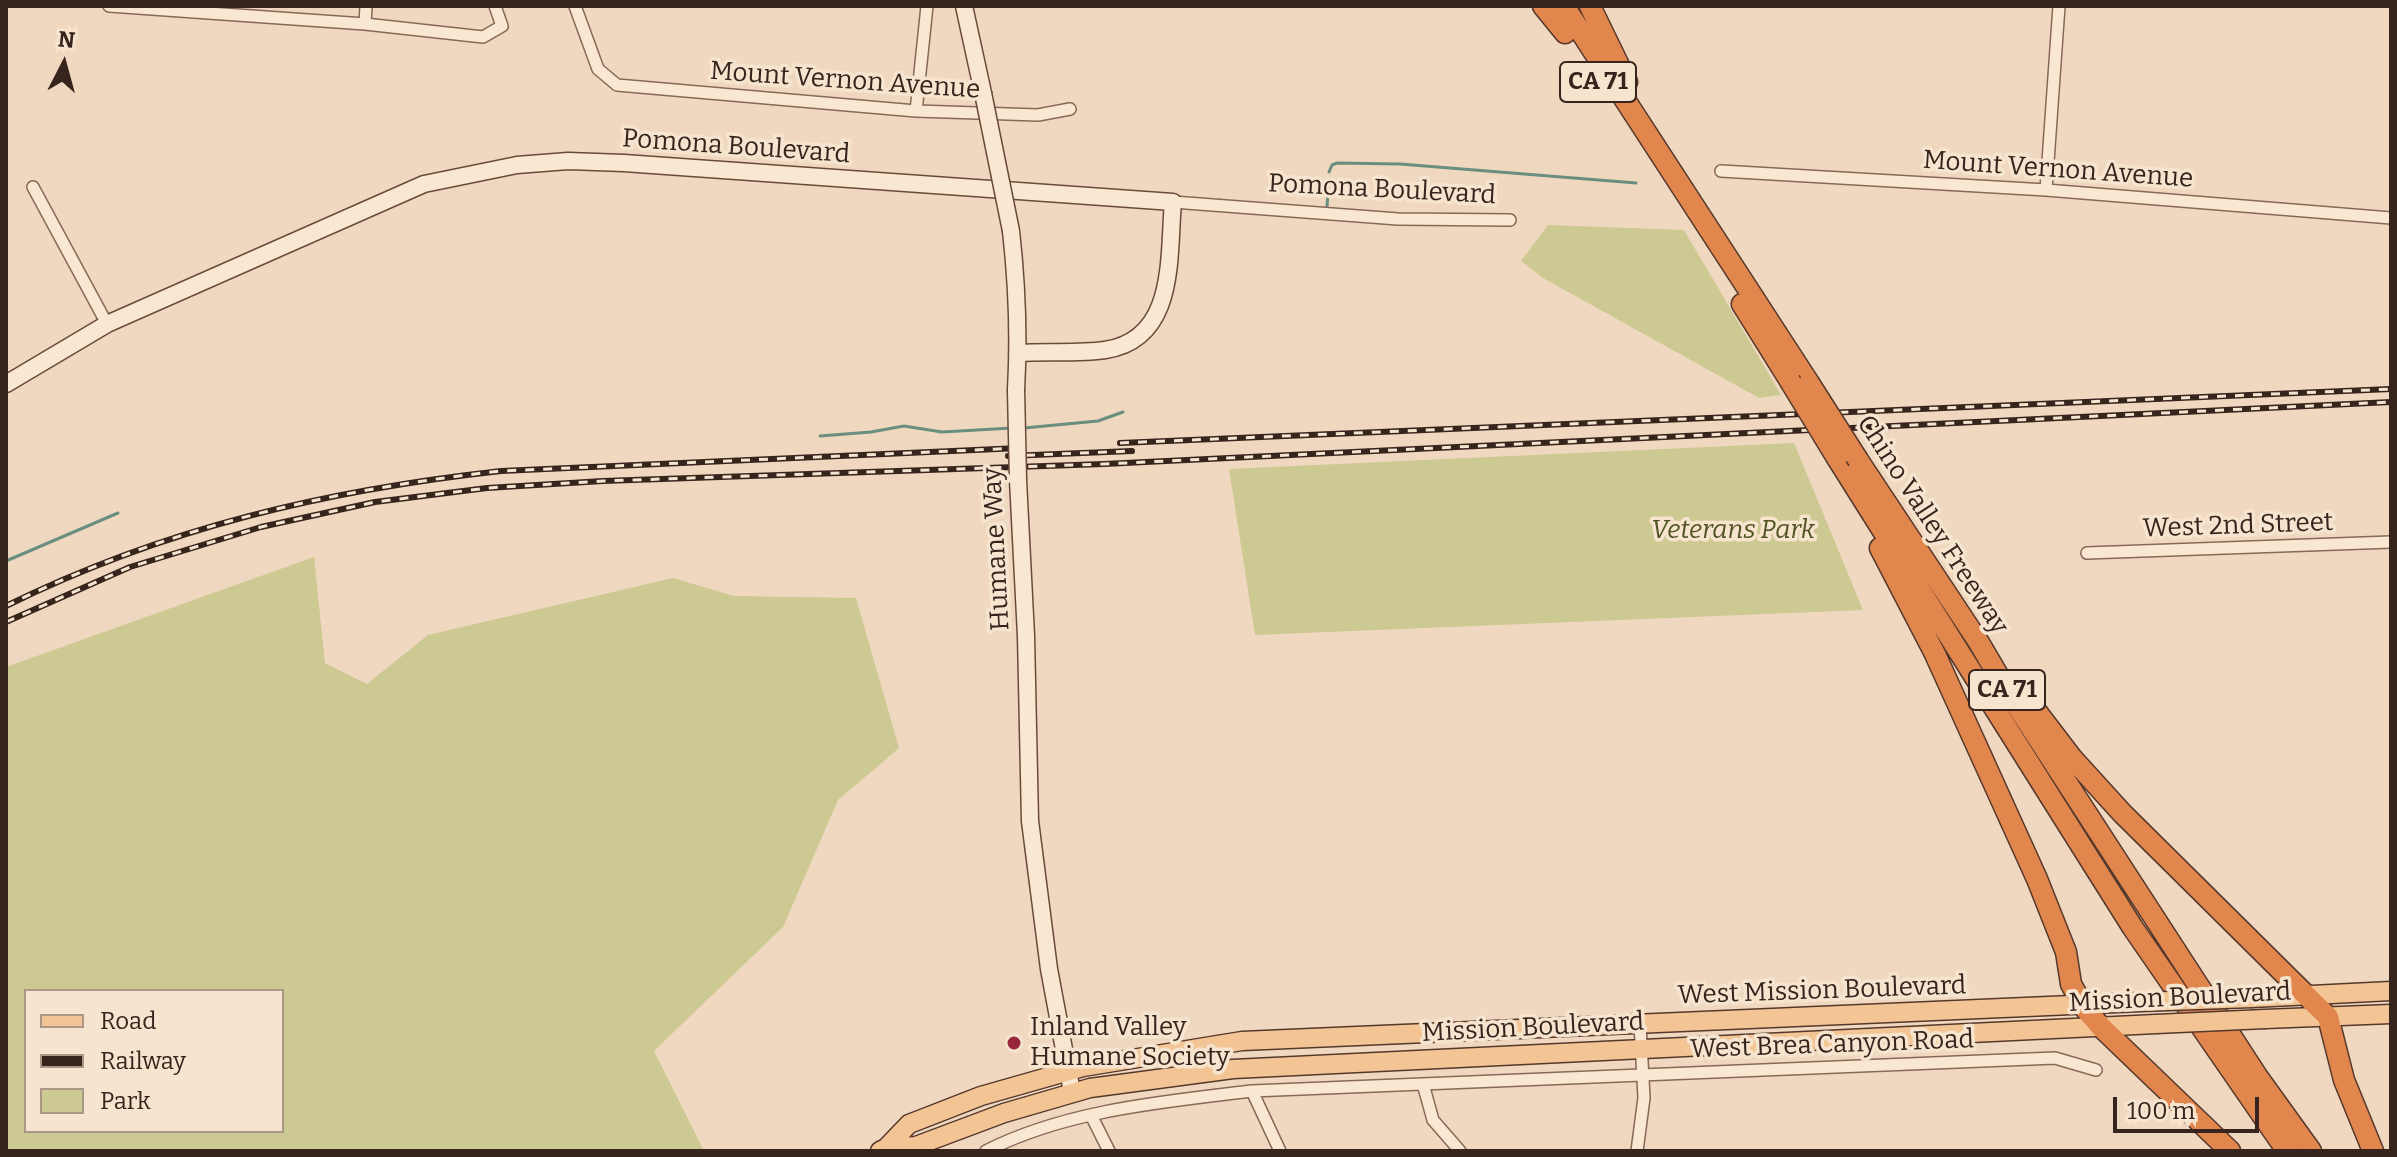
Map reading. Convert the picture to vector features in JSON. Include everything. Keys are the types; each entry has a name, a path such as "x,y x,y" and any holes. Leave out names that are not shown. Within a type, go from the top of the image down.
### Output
{"highway":[{"name":"Chino Valley Freeway","path":"1546,6 1656,154"},
{"name":"Chino Valley Freeway","path":"1564,6 1799,382 2133,928 2287,1151"},
{"path":"1590,6 1642,109 1656,154"},
{"name":"Chino Valley Freeway","path":"1848,464 1978,641 2249,1063 2311,1151"},
{"path":"1848,464 1857,504 1935,654 2037,879 2066,952 2071,984 2083,1006 2230,1151"},
{"path":"1978,641 2072,758 2112,802 2328,1017 2344,1080 2373,1151"}],"main road":[{"name":"West Mission Boulevard","path":"1066,1072 1209,1045 1348,1036 2391,991"},
{"name":"Mission Boulevard","path":"883,1149 916,1146 1072,1092 1233,1069 2391,1014"},
{"path":"1293,1066 1308,1055 1345,1050 1348,1036"},
{"name":"Mission Boulevard","path":"883,1149 909,1124 981,1096 1066,1072"}],"street":[{"path":"109,6 237,10 483,37 502,26 495,6"},
{"path":"365,24 366,6"},
{"name":"Mount Vernon Avenue","path":"575,6 598,69 617,85 916,111 1038,115 1070,109"},
{"path":"916,111 927,6"},
{"name":"Humane Way","path":"964,6 1011,231 1016,271 1018,480 1026,636 1030,821 1038,893 1066,1072 1072,1092"},
{"path":"2046,190 2059,6"},
{"name":"Pomona Boulevard","path":"6,384 107,324 424,184 517,165 568,161 624,163 1398,219 1510,220"},
{"name":"Mount Vernon Avenue","path":"1721,171 2046,190 2391,218"},
{"path":"33,187 107,324"},
{"path":"1018,353 1105,350 1136,340 1146,332 1157,317 1164,296 1173,202"},
{"name":"West 2nd Street","path":"2087,553 2391,542"},
{"path":"1640,1024 1644,1098 1640,1150"},
{"name":"West Brea Canyon Road","path":"986,1151 1027,1132 1091,1115 1252,1091 2055,1058 2096,1070"},
{"path":"1423,1084 1433,1120 1460,1151"},
{"path":"1252,1091 1280,1151"},
{"path":"1091,1115 1109,1151"}],"green space":[{"path":"1548,225 1684,230 1781,395 1759,398 1543,278 1521,261"},
{"name":"Veterans Park","path":"1794,443 1863,610 1255,635 1229,469"},
{"path":"314,557 325,663 367,684 428,635 673,578 734,596 856,598 899,748 838,800 783,927 654,1051 704,1151 6,1151 6,667"}],"waterway":[{"path":"1329,172 1332,165 1337,163 1400,164 1636,183"},
{"path":"1327,206 1329,183"},
{"path":"1024,428 1098,421 1123,412"},
{"path":"820,436 904,426 942,432 1012,428"},
{"path":"6,561 118,513"}],"railway":[{"path":"1120,443 2391,389"},
{"path":"6,622 130,567 261,527 375,502 487,488 603,481 1104,464 2391,402"},
{"path":"6,606 65,579 186,534 310,501 436,479 501,471 1020,448"},
{"path":"1008,456 1132,451"}],"place":[{"name":"Inland Valley Humane Society","path":"1014,1043"}]}
